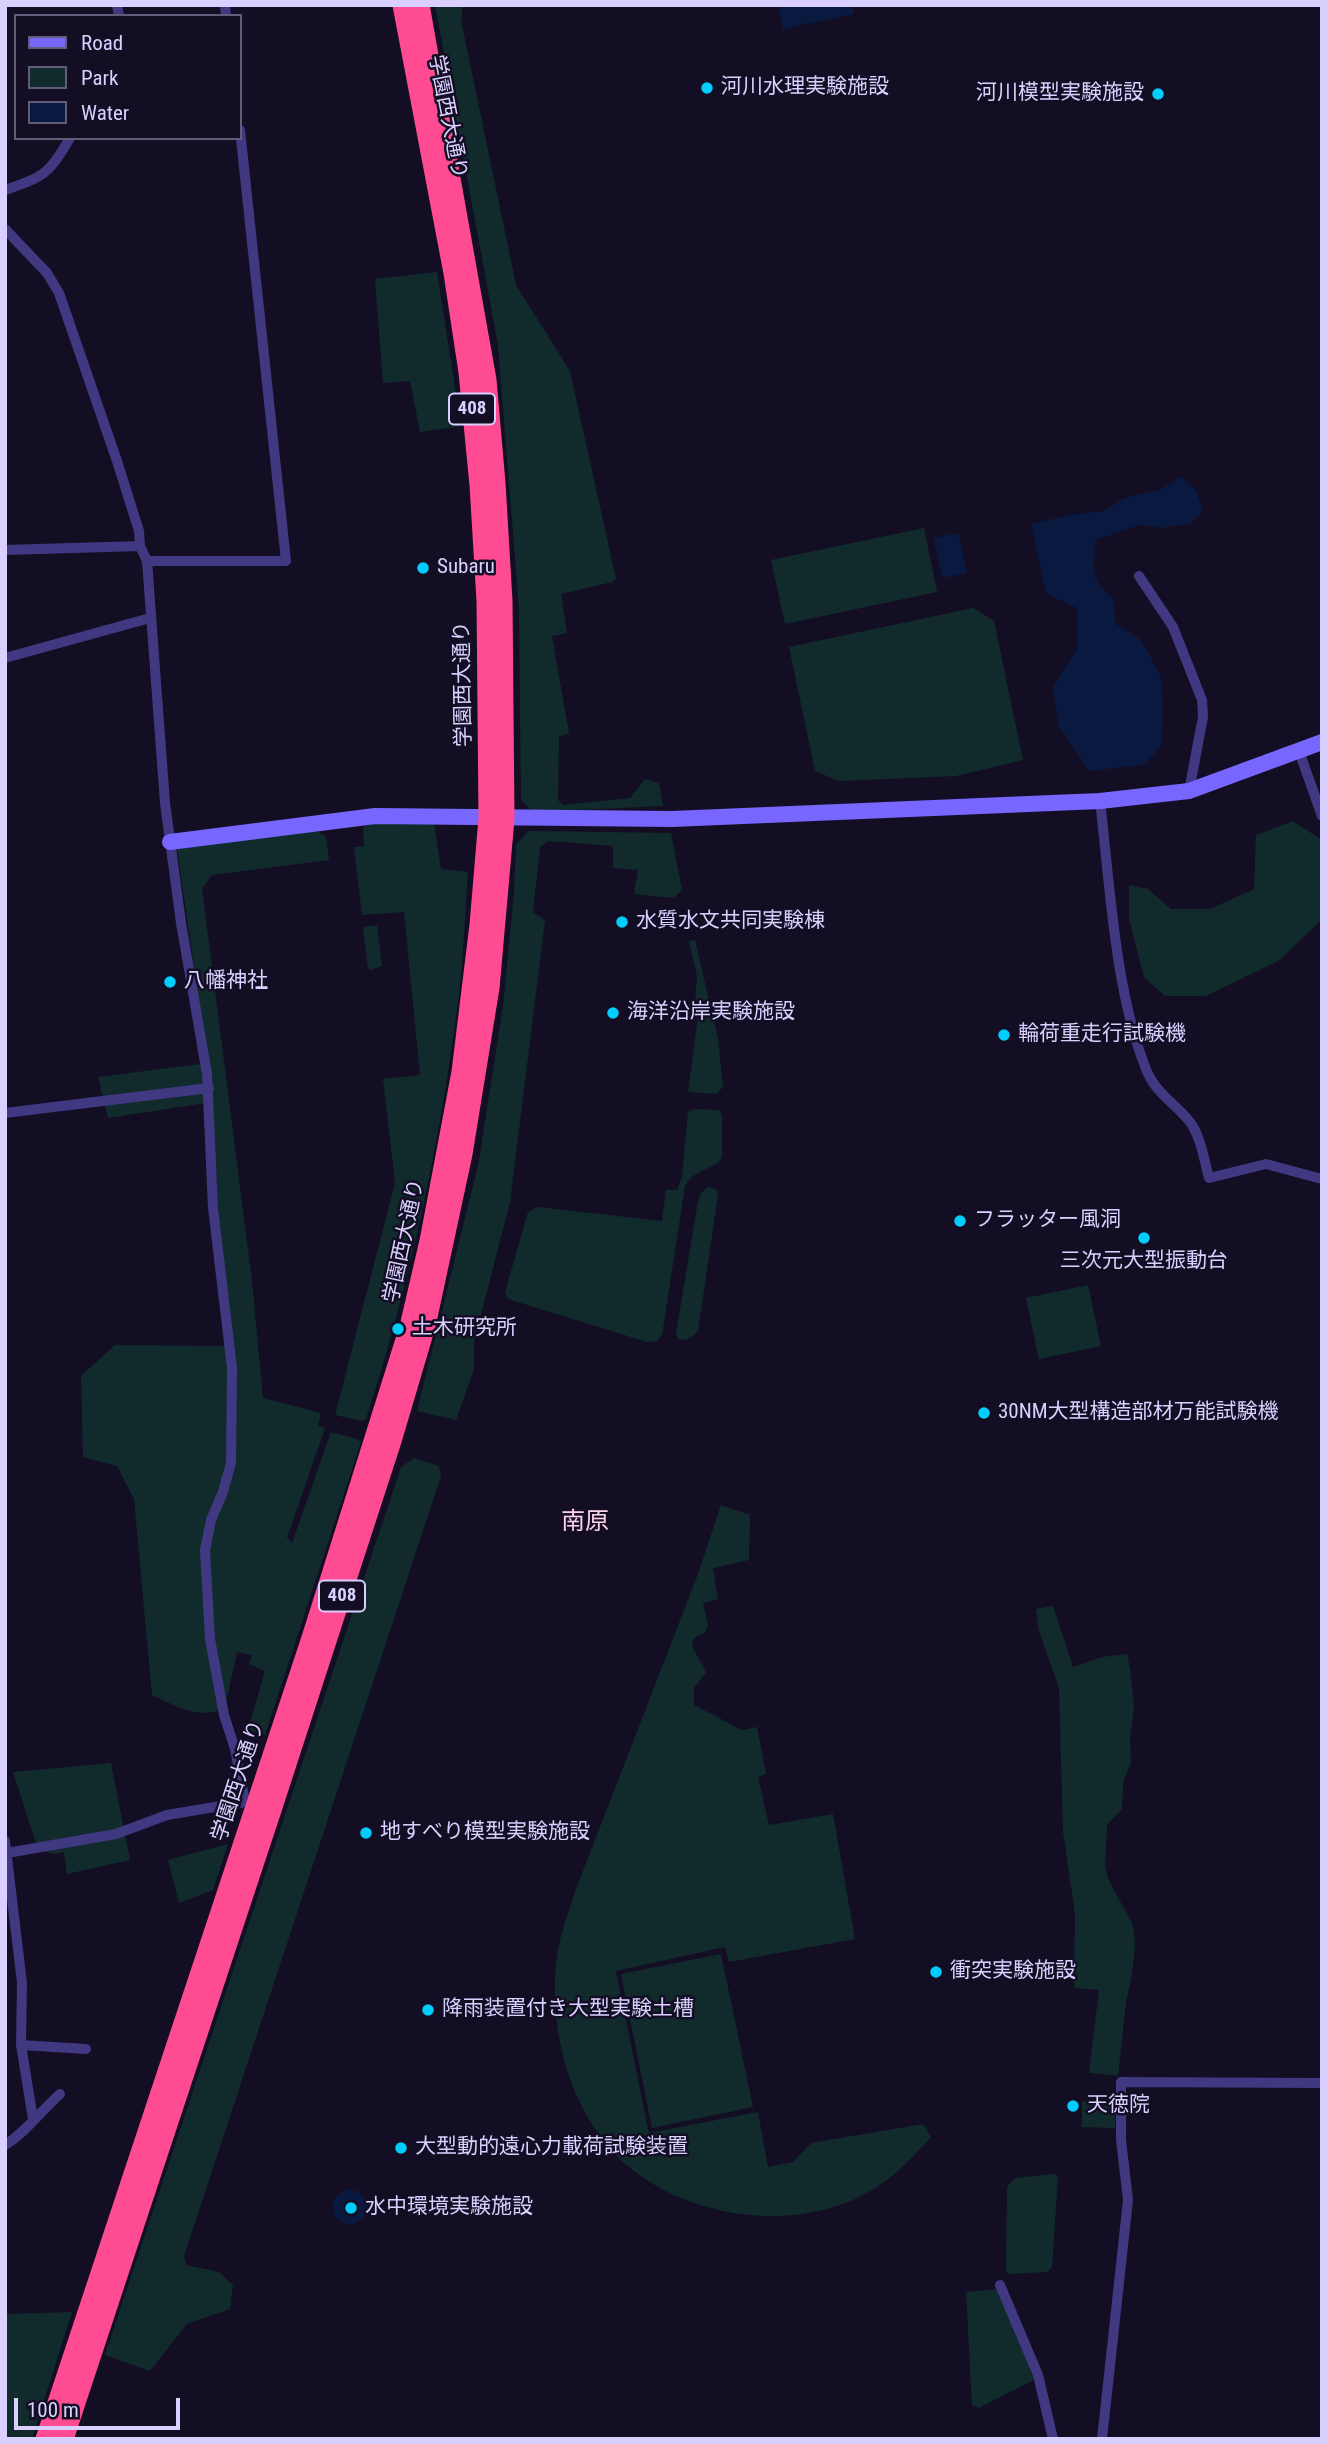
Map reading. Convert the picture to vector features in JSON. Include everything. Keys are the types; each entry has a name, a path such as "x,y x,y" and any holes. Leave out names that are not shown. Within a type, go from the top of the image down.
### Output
{"highway":[{"name":"学園西大通り","path":"64,2439 278,1794 392,1441 426,1326 463,1154 490,988 503,601 488,484 453,273 402,5"},
{"name":"学園西大通り","path":"420,5 487,380 488,484"},
{"name":"学園西大通り","path":"45,2439 250,1804 311,1638 405,1339 429,1241 461,1072 477,938 496,818"}],"street":[{"path":"5,190 41,178 69,140"},
{"path":"147,561 286,561 241,140"},
{"path":"5,229 47,273 59,293 117,461 139,531 140,545 147,561 165,803 181,923 209,1088 213,1208 232,1368 232,1447 228,1478 209,1528 205,1565 210,1639 223,1715 250,1804 187,1810 116,1834 6,1847 22,1983 21,2045 33,2119"},
{"path":"5,550 140,545"},
{"path":"1139,576 1173,627 1202,700 1202,717 1189,792"},
{"path":"5,658 150,618"},
{"path":"170,842 375,816 672,819 1100,802 1189,792 1322,742"},
{"path":"1299,751 1322,817"},
{"path":"1100,802 1123,984 1140,1055 1154,1085 1191,1123 1209,1178 1266,1164 1322,1179"},
{"path":"5,1113 209,1088"},
{"path":"21,2045 86,2049"},
{"path":"1102,2439 1128,2200 1121,2140 1121,2082 1322,2083"},
{"path":"5,2145 21,2134 60,2094"},
{"path":"1000,2285 1038,2375 1053,2439"}],"green space":[{"path":"435,5 463,5 461,20 516,285 570,371 616,579 561,594 567,633 552,636 569,733 559,737 558,800 563,805 630,798 645,779 659,783 663,806 533,812 521,800 519,609 498,345"},
{"path":"437,272 461,426 420,432 410,381 383,383 375,279"},
{"path":"924,528 937,592 785,624 771,560"},
{"path":"973,608 994,621 1023,760 956,776 839,781 815,771 789,647"},
{"path":"1293,821 1322,840 1322,919 1280,960 1206,996 1165,996 1144,977 1129,918 1129,885 1148,889 1171,909 1210,909 1254,889 1256,835"},
{"path":"434,823 441,869 468,872 459,994 423,1209 397,1315 366,1419 362,1421 335,1415 395,1183 383,1079 420,1075 404,912 362,915 354,847 364,846 363,827 369,824"},
{"path":"317,831 326,837 329,860 212,875 202,889 252,1281 263,1398 321,1413 318,1425 325,1428 287,1538 292,1543 331,1432 361,1442 265,1735 248,1730 265,1671 249,1664 252,1655 237,1652 225,1707 216,1711 207,1713 188,1710 152,1695 134,1499 117,1466 83,1457 81,1376 115,1345 226,1346 212,1102 108,1118 98,1077 208,1063 177,849"},
{"path":"528,831 671,833 682,890 674,898 634,894 638,870 613,868 613,846 549,841 540,847 533,912 545,920 510,1202 474,1342 474,1369 456,1420 417,1411 478,1166 503,1006 516,845"},
{"path":"377,925 382,966 370,970 363,927"},
{"path":"695,940 718,1039 723,1087 716,1094 688,1092 698,1017 695,1005 697,976 689,941"},
{"path":"694,1109 719,1110 722,1115 722,1157 719,1162 691,1177 685,1186 662,1335 657,1341 647,1342 508,1299 505,1292 528,1212 537,1207 662,1221 666,1190 677,1190 682,1177 688,1112"},
{"path":"708,1187 716,1189 718,1194 698,1331 681,1340 676,1334 698,1201"},
{"path":"1088,1285 1101,1346 1039,1359 1026,1298"},
{"path":"414,1458 439,1466 441,1476 184,2256 186,2265 219,2272 233,2285 230,2309 187,2324 150,2371 105,2355 401,1467"},
{"path":"721,1505 750,1515 749,1560 713,1568 718,1599 703,1603 708,1625 705,1633 694,1638 692,1646 706,1672 694,1688 694,1705 742,1730 757,1727 766,1774 758,1777 769,1825 833,1814 855,1939 729,1962 725,1947 616,1971 649,2133 758,2112 768,2167 793,2162 811,2143 923,2124 931,2137 899,2170 877,2187 847,2202 814,2212 780,2216 746,2215 679,2197 649,2182 623,2162 596,2130 575,2092 563,2056 556,2017 557,1959 576,1889 698,1574"},
{"path":"1053,1606 1073,1667 1102,1657 1127,1654 1130,1669 1134,1707 1130,1738 1131,1762 1123,1783 1122,1809 1107,1825 1105,1867 1108,1879 1133,1925 1135,1945 1118,2076 1089,2073 1099,1990 1074,1988 1075,1914 1063,1832 1059,1688 1039,1631 1036,1609"},
{"path":"111,1763 130,1860 67,1874 64,1852 54,1854 38,1849 13,1772"},
{"path":"228,1844 213,1890 179,1903 168,1860"},
{"path":"721,1954 753,2107 652,2128 621,1974"},
{"path":"1082,2101 1115,2101 1115,2128 1082,2127"},
{"path":"1054,2174 1058,2178 1052,2267 1047,2272 1009,2274 1006,2270 1007,2187 1015,2178"},
{"path":"998,2289 1034,2380 979,2408 972,2405 966,2292"},
{"path":"72,2312 32,2439 5,2436 5,2314"}],"water":[{"path":"778,5 852,5 854,14 783,29"},
{"path":"1182,477 1196,491 1203,510 1192,523 1163,528 1139,525 1096,540 1094,566 1097,579 1113,599 1116,624 1141,640 1161,676 1163,713 1161,747 1143,765 1089,771 1058,725 1053,686 1077,649 1077,608 1046,594 1031,524 1104,511 1124,498 1156,491"},
{"path":"958,533 967,573 942,578 934,538"},
{"path":"350,2190 362,2195 367,2207 362,2219 350,2224 338,2219 333,2207 338,2195"}],"place":[{"name":"河川水理実験施設","path":"707,88"},
{"name":"河川模型実験施設","path":"1158,94"},
{"name":"Subaru","path":"423,568"},
{"name":"水質水文共同実験棟","path":"622,922"},
{"name":"八幡神社","path":"170,982"},
{"name":"海洋沿岸実験施設","path":"613,1013"},
{"name":"輪荷重走行試験機","path":"1004,1035"},
{"name":"フラッター風洞","path":"960,1221"},
{"name":"三次元大型振動台","path":"1144,1238"},
{"name":"土木研究所","path":"398,1329"},
{"name":"30NM大型構造部材万能試験機","path":"984,1413"},
{"name":"地すべり模型実験施設","path":"366,1833"},
{"name":"衝突実験施設","path":"936,1972"},
{"name":"降雨装置付き大型実験土槽","path":"428,2010"},
{"name":"天徳院","path":"1073,2106"},
{"name":"大型動的遠心力載荷試験装置","path":"401,2148"},
{"name":"水中環境実験施設","path":"351,2208"}],"district":[{"name":"南原","path":"585,1523"}]}
